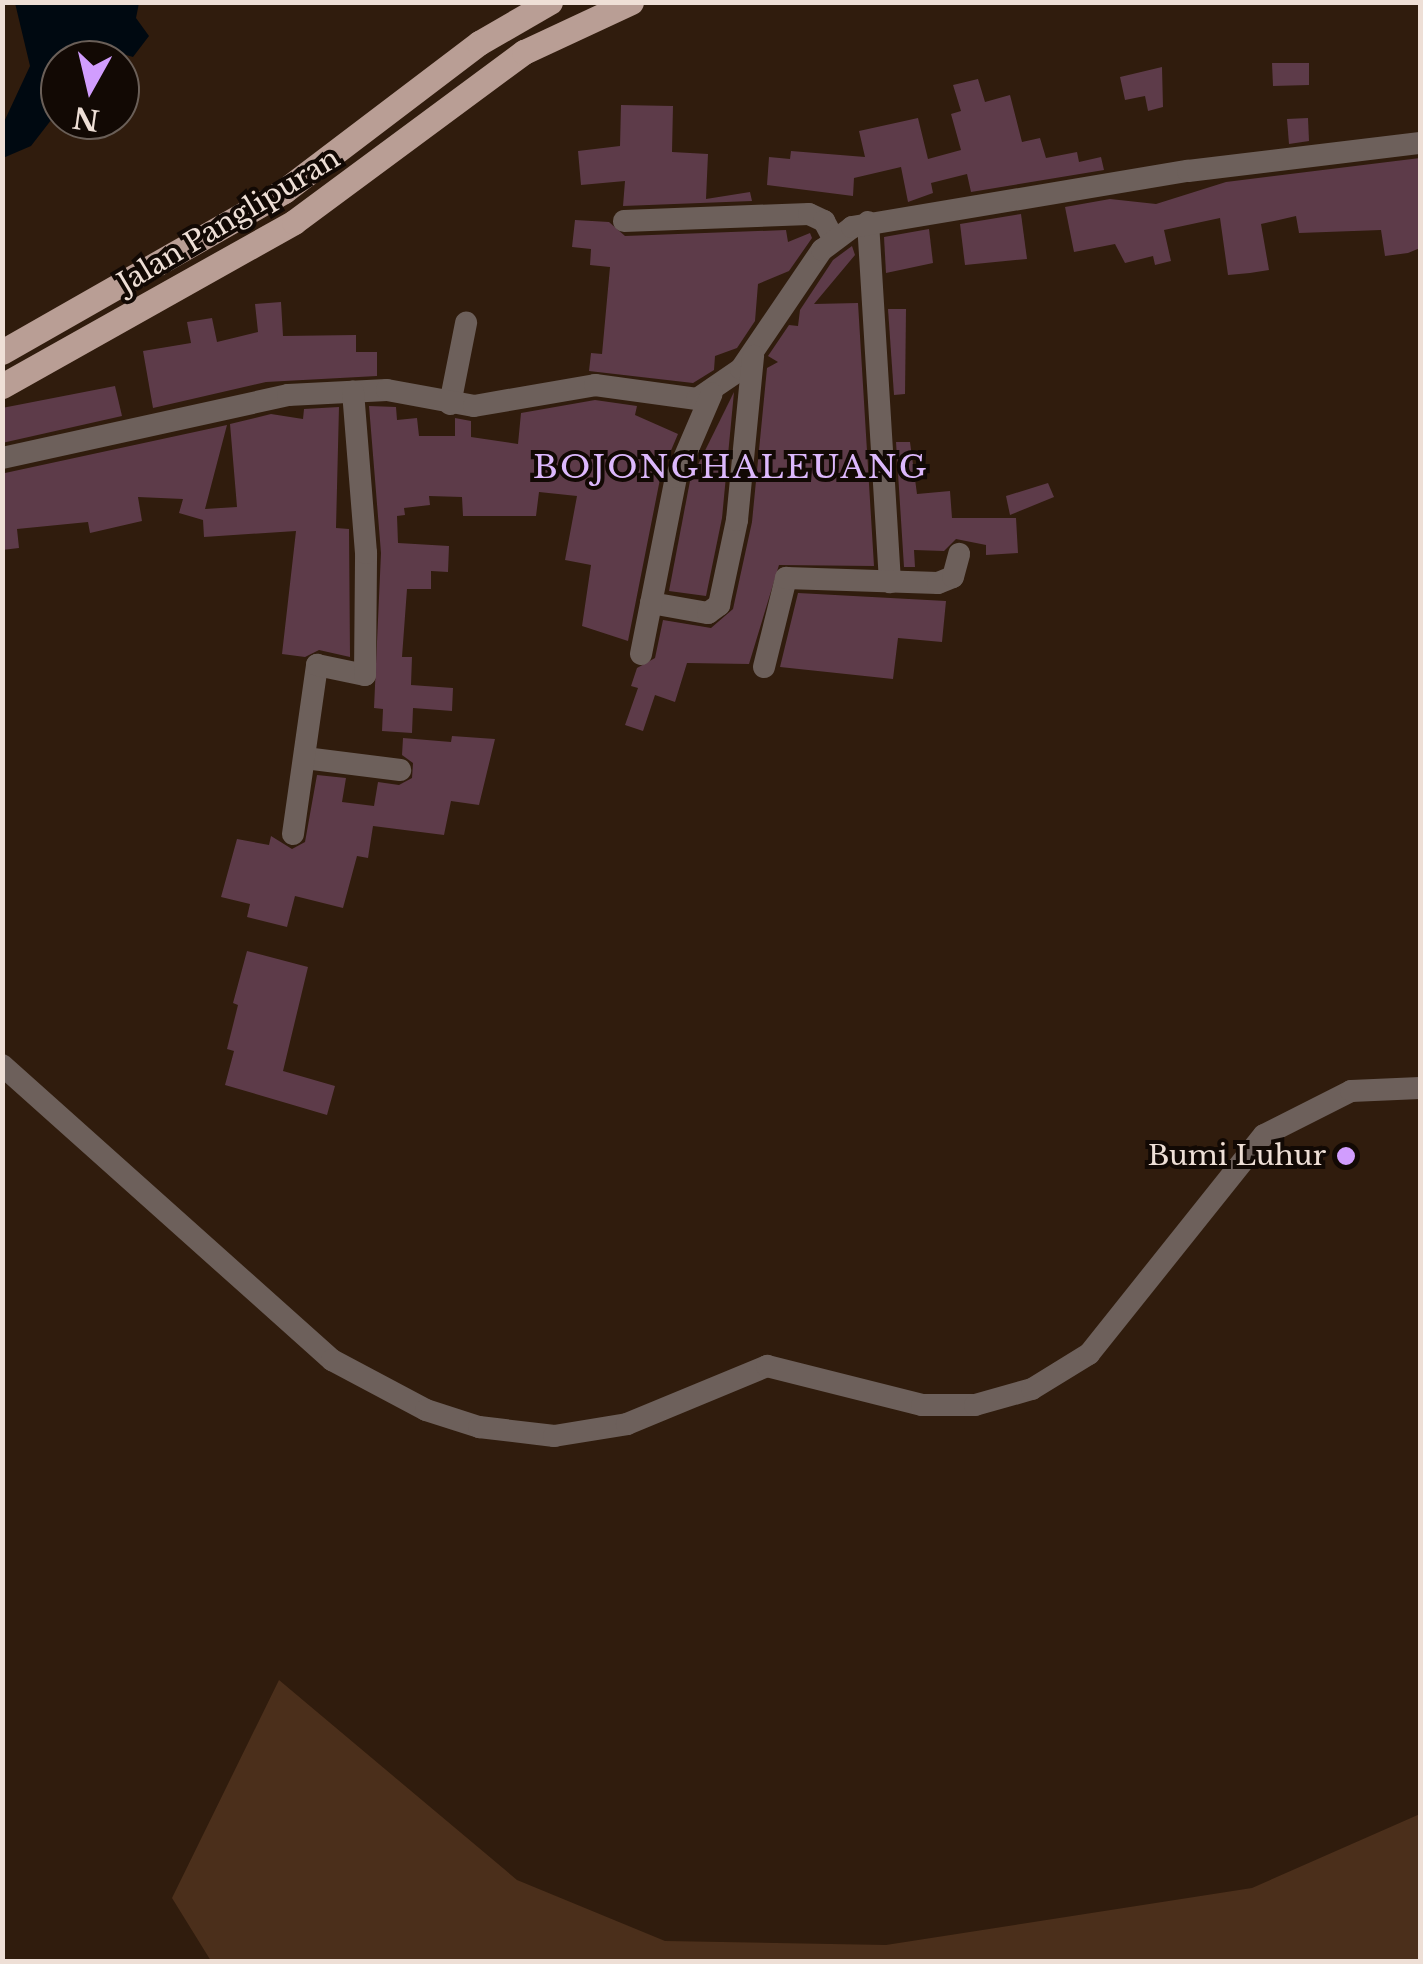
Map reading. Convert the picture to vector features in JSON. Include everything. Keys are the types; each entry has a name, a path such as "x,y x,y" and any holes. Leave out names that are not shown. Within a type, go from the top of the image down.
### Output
{"main road":[{"name":"Jalan Panglipuran","path":"2,352 284,192 479,43 550,2"},
{"name":"Jalan Panglipuran","path":"2,386 294,222 524,52 631,2"}],"street":[{"path":"641,654 676,477 712,392 753,356 833,238 868,222 1294,156 1420,143"},
{"path":"624,220 809,214 824,222 833,238"},
{"path":"868,222 890,582"},
{"path":"450,404 466,323"},
{"path":"651,603 708,614 719,605 737,520 753,356"},
{"path":"2,458 238,404 353,392 386,390 450,404 498,403 596,385 678,399 712,392"},
{"path":"293,834 316,665 365,675 366,552 353,392"},
{"path":"764,667 786,578 947,582 959,554"},
{"path":"305,758 400,770"},
{"path":"2,1065 332,1360 426,1410 479,1426 554,1436 627,1424 767,1366 922,1406 976,1405 1032,1389 1089,1354 1264,1135 1351,1091 1420,1088"}],"shaded area":[{"path":"15,3 139,3 136,18 149,36 140,48 140,40 40,40 40,134 31,146 3,158 3,124 30,66"},
{"path":"279,1680 517,1880 665,1941 886,1945 1252,1888 1420,1814 1420,1961 211,1961 172,1898"}],"building":[{"path":"1272,63 1309,63 1309,85 1273,86"},
{"path":"1162,67 1163,107 1148,111 1145,96 1125,100 1120,77"},
{"path":"978,79 985,102 1010,95 1022,142 1040,138 1046,158 1077,152 1079,162 1101,157 1104,170 971,192 967,174 931,183 933,193 908,202 901,167 854,178 853,196 767,185 769,157 790,159 791,151 865,157 859,131 918,118 928,159 961,150 951,114 961,111 953,85"},
{"path":"621,105 673,106 672,152 708,154 706,199 750,192 752,201 623,206 625,181 581,185 578,151 620,146"},
{"path":"1308,118 1309,141 1289,144 1287,119"},
{"path":"1420,158 1420,248 1408,253 1385,256 1381,230 1299,233 1296,216 1261,224 1269,270 1228,275 1220,218 1164,230 1171,261 1155,265 1153,256 1125,263 1115,244 1074,252 1065,207 1110,199 1156,204 1226,182"},
{"path":"1021,214 1027,259 965,265 960,224"},
{"path":"575,220 609,222 625,236 786,230 788,242 810,233 812,238 789,271 758,284 755,321 737,348 715,356 714,370 693,383 589,371 591,353 602,354 610,267 590,265 591,249 572,247"},
{"path":"929,229 933,263 886,273 884,237"},
{"path":"852,246 855,255 814,304 858,303 874,566 779,565 749,664 687,663 675,702 655,695 643,731 625,725 638,688 631,686 637,668 655,658 663,620 711,628 733,609 752,522 767,368 778,362 768,356 789,325 798,326 800,310 833,260"},
{"path":"281,302 283,336 356,335 356,352 377,352 377,376 266,382 153,408 143,351 191,343 187,322 212,318 217,342 258,332 255,304"},
{"path":"888,309 906,309 905,394 894,395"},
{"path":"115,386 122,416 2,443 2,408"},
{"path":"734,392 722,518 706,596 669,591 690,481"},
{"path":"595,400 637,406 635,415 678,434 661,474 628,641 582,626 591,565 565,560 577,496 539,492 536,516 463,516 462,497 429,496 430,505 404,508 405,515 397,516 398,543 449,546 448,572 431,571 431,589 407,589 402,657 412,657 411,685 453,688 452,711 413,708 412,733 382,731 383,709 374,708 381,553 369,406 396,407 397,420 417,418 419,436 455,436 455,418 471,421 471,437 518,444 521,413"},
{"path":"339,407 336,528 349,529 350,657 319,650 305,657 282,654 296,531 204,537 203,520 179,513 183,499 138,497 142,521 90,533 88,522 17,529 19,548 2,550 5,473 227,425 205,509 237,507 230,424 271,414 303,419 304,409"},
{"path":"896,442 910,442 917,494 950,491 952,518 1016,518 1018,553 986,555 986,545 956,539 944,551 914,550 915,567 904,567"},
{"path":"1048,483 1054,497 1010,515 1006,496"},
{"path":"798,593 946,601 942,642 898,638 893,679 780,667"},
{"path":"452,736 495,739 479,805 451,801 444,835 373,826 368,858 357,856 343,908 295,896 287,927 247,917 250,904 221,897 237,839 269,845 271,836 292,849 305,842 317,775 346,778 342,802 374,806 378,782 399,785 412,778 413,763 402,755 403,738 451,742"},
{"path":"247,951 308,967 283,1071 335,1086 327,1115 225,1085 234,1051 227,1049 238,1005 233,1003"}],"place":[{"name":"Bumi Luhur","path":"1346,1156"}],"district":[{"name":"BOJONGHALEUANG","path":"731,467"}]}
